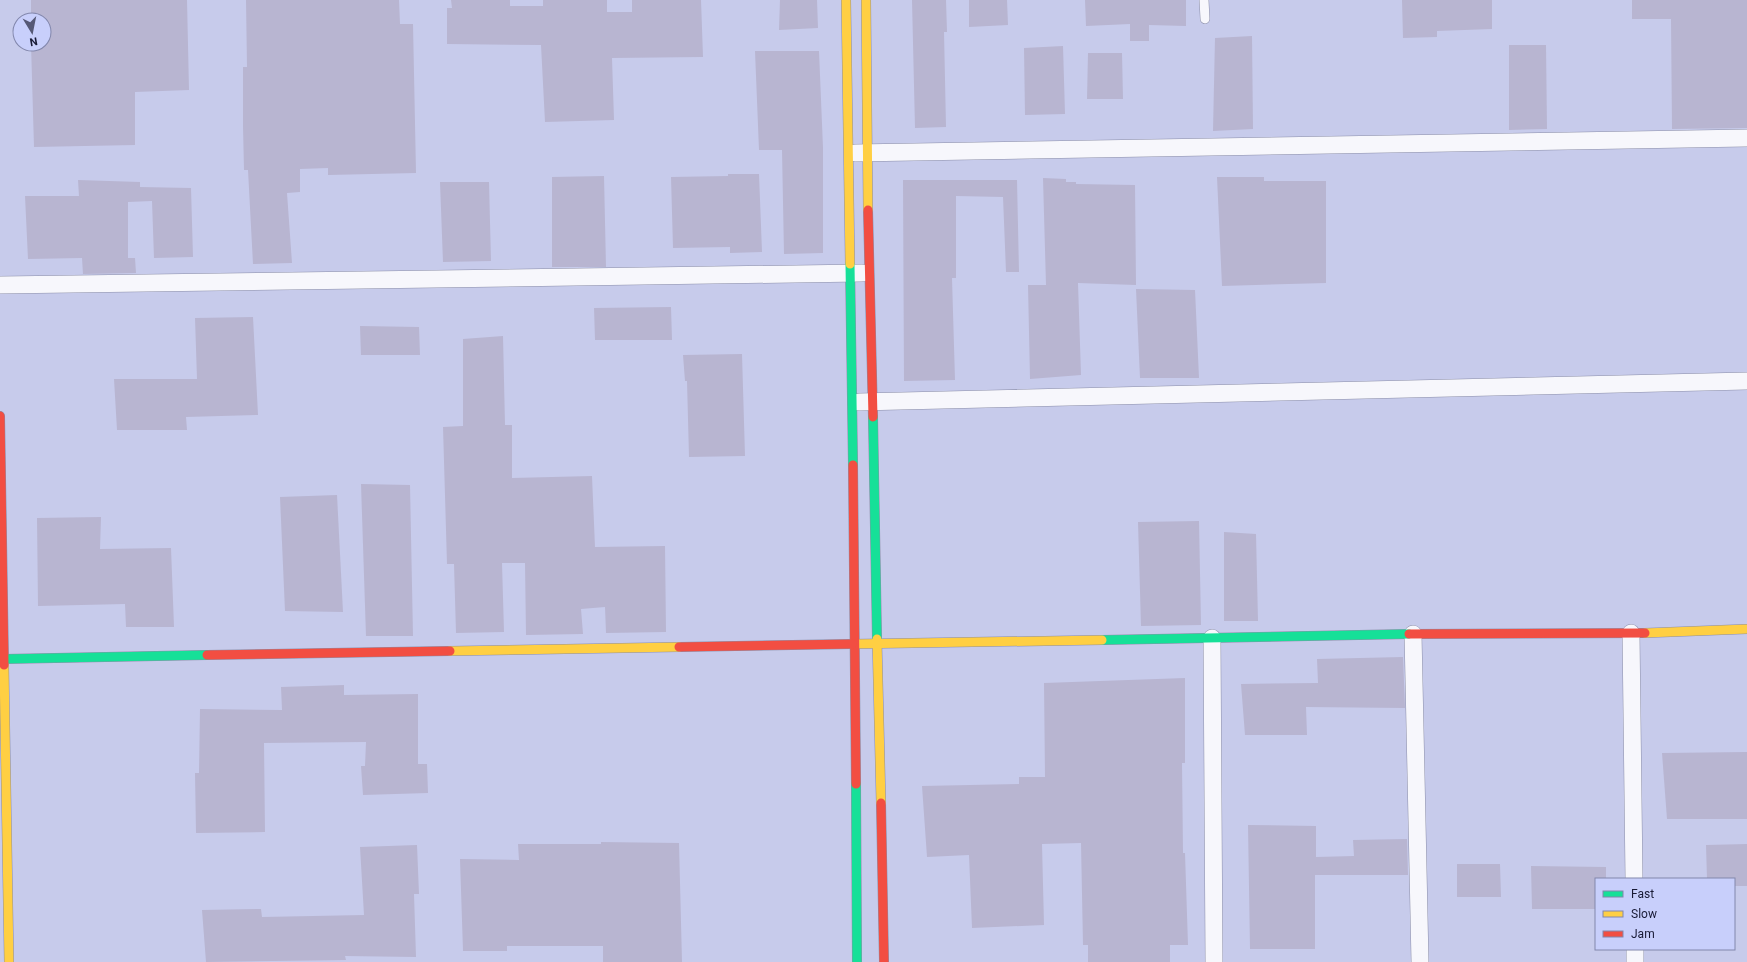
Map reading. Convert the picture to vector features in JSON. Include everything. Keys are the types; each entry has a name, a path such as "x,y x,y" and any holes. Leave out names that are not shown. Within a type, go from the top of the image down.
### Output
{"street":[{"path":"846,0 860,939 857,962"},
{"path":"866,0 869,273 877,644 880,939 884,962"},
{"path":"848,153 1747,138"},
{"path":"0,286 869,273"},
{"path":"852,402 1747,380"},
{"path":"0,416 9,962"},
{"path":"4,659 1413,634 1631,633 1747,629"},
{"path":"1631,633 1634,878"},
{"path":"1413,634 1420,962"},
{"path":"1212,638 1214,962"},
{"path":"1635,950 1635,962"}],"lane":[{"path":"1204,0 1205,19"}],"building":[{"path":"31,0 187,0 189,90 135,92 135,145 34,147 31,52 52,52 52,12 31,12"},
{"path":"246,0 399,0 400,24 413,24 416,173 328,175 328,168 300,169 300,192 287,193 292,263 253,264 248,170 244,170 243,67 247,67"},
{"path":"451,0 510,0 510,6 543,6 543,0 607,0 607,12 632,12 632,0 701,0 703,57 612,58 614,120 545,122 541,45 447,44 447,8 452,8"},
{"path":"780,0 817,0 818,28 779,30"},
{"path":"912,0 946,0 947,32 944,32 946,127 915,128"},
{"path":"969,0 1007,0 1008,25 969,27"},
{"path":"1085,0 1186,0 1186,26 1149,25 1149,41 1130,41 1130,24 1086,26"},
{"path":"1402,0 1492,0 1492,29 1437,31 1437,37 1403,38"},
{"path":"1632,0 1747,0 1747,128 1672,129 1671,19 1632,19"},
{"path":"1252,36 1253,129 1213,131 1215,38"},
{"path":"1509,45 1546,45 1547,129 1509,130"},
{"path":"1063,46 1065,114 1025,115 1024,48"},
{"path":"755,51 819,51 823,148 823,253 784,254 782,150 759,150"},
{"path":"1088,53 1122,53 1123,99 1087,99"},
{"path":"728,174 759,174 762,252 730,253 730,247 673,248 671,177 728,176"},
{"path":"604,176 606,267 552,267 552,177"},
{"path":"1217,177 1264,177 1264,181 1326,181 1326,283 1222,286"},
{"path":"1043,178 1066,179 1066,182 1076,182 1076,184 1135,185 1136,285 1078,283 1081,375 1030,379 1028,285 1046,285"},
{"path":"78,180 140,182 140,187 191,188 193,257 154,258 152,201 128,202 128,258 135,258 136,273 83,274 82,258 28,259 25,196 79,196"},
{"path":"903,180 1017,180 1019,272 1006,272 1003,197 956,196 956,278 952,278 955,380 904,381"},
{"path":"440,182 489,182 491,261 443,262"},
{"path":"1136,289 1195,290 1199,378 1140,378"},
{"path":"671,307 672,340 595,340 594,308"},
{"path":"253,317 258,415 186,417 187,430 117,430 114,379 197,379 195,318"},
{"path":"360,326 419,327 420,355 361,355"},
{"path":"503,336 505,425 512,425 512,478 592,476 595,547 665,546 666,632 606,633 605,607 581,609 583,634 526,635 525,563 502,563 504,632 456,633 454,564 447,564 443,427 463,426 463,339"},
{"path":"742,354 745,456 689,457 687,381 685,381 683,355"},
{"path":"361,484 410,485 413,636 366,636"},
{"path":"337,495 343,612 285,611 280,497"},
{"path":"101,517 100,549 171,548 174,627 126,627 125,604 38,606 37,518"},
{"path":"1199,521 1201,625 1141,626 1138,522"},
{"path":"1224,532 1256,534 1258,621 1224,621"},
{"path":"1403,657 1405,708 1306,707 1307,735 1245,735 1241,684 1318,683 1317,659"},
{"path":"1185,678 1185,763 1182,763 1183,853 1185,853 1188,945 1170,945 1170,962 1088,962 1088,945 1083,945 1081,843 1042,844 1044,925 972,928 969,855 927,857 922,786 1019,784 1019,777 1045,777 1044,683"},
{"path":"344,685 344,695 418,694 418,764 427,764 428,793 363,795 361,766 365,766 366,742 264,743 265,832 196,833 195,773 199,773 200,709 282,710 281,687"},
{"path":"1747,752 1747,819 1667,819 1662,753"},
{"path":"1248,825 1316,826 1316,857 1354,856 1353,840 1407,839 1408,875 1315,875 1315,949 1250,949"},
{"path":"601,842 679,843 682,962 603,962 603,946 507,946 507,951 463,951 460,859 519,860 518,844 601,844"},
{"path":"1747,844 1747,886 1735,886 1735,878 1707,878 1706,845"},
{"path":"417,845 419,894 414,894 416,957 345,956 346,960 206,962 202,910 261,909 262,917 364,915 360,847"},
{"path":"1457,864 1500,864 1501,897 1457,897"},
{"path":"1531,866 1606,867 1606,878 1595,878 1595,909 1532,909"}],"traffic: fast":[{"path":"850,264 853,465"},
{"path":"873,417 877,639"},
{"path":"1102,640 1409,634"},
{"path":"4,659 207,655"},
{"path":"856,784 857,962"}],"traffic: slow":[{"path":"846,0 850,264"},
{"path":"866,0 868,210"},
{"path":"1645,633 1747,629"},
{"path":"877,639 881,803"},
{"path":"852,644 1102,640"},
{"path":"450,651 679,647"},
{"path":"4,665 9,962"}],"traffic: jam":[{"path":"868,210 873,417"},
{"path":"0,416 4,665"},
{"path":"853,465 856,784"},
{"path":"1409,634 1645,633"},
{"path":"679,647 852,644"},
{"path":"207,655 450,651"},
{"path":"881,803 884,962"}]}
